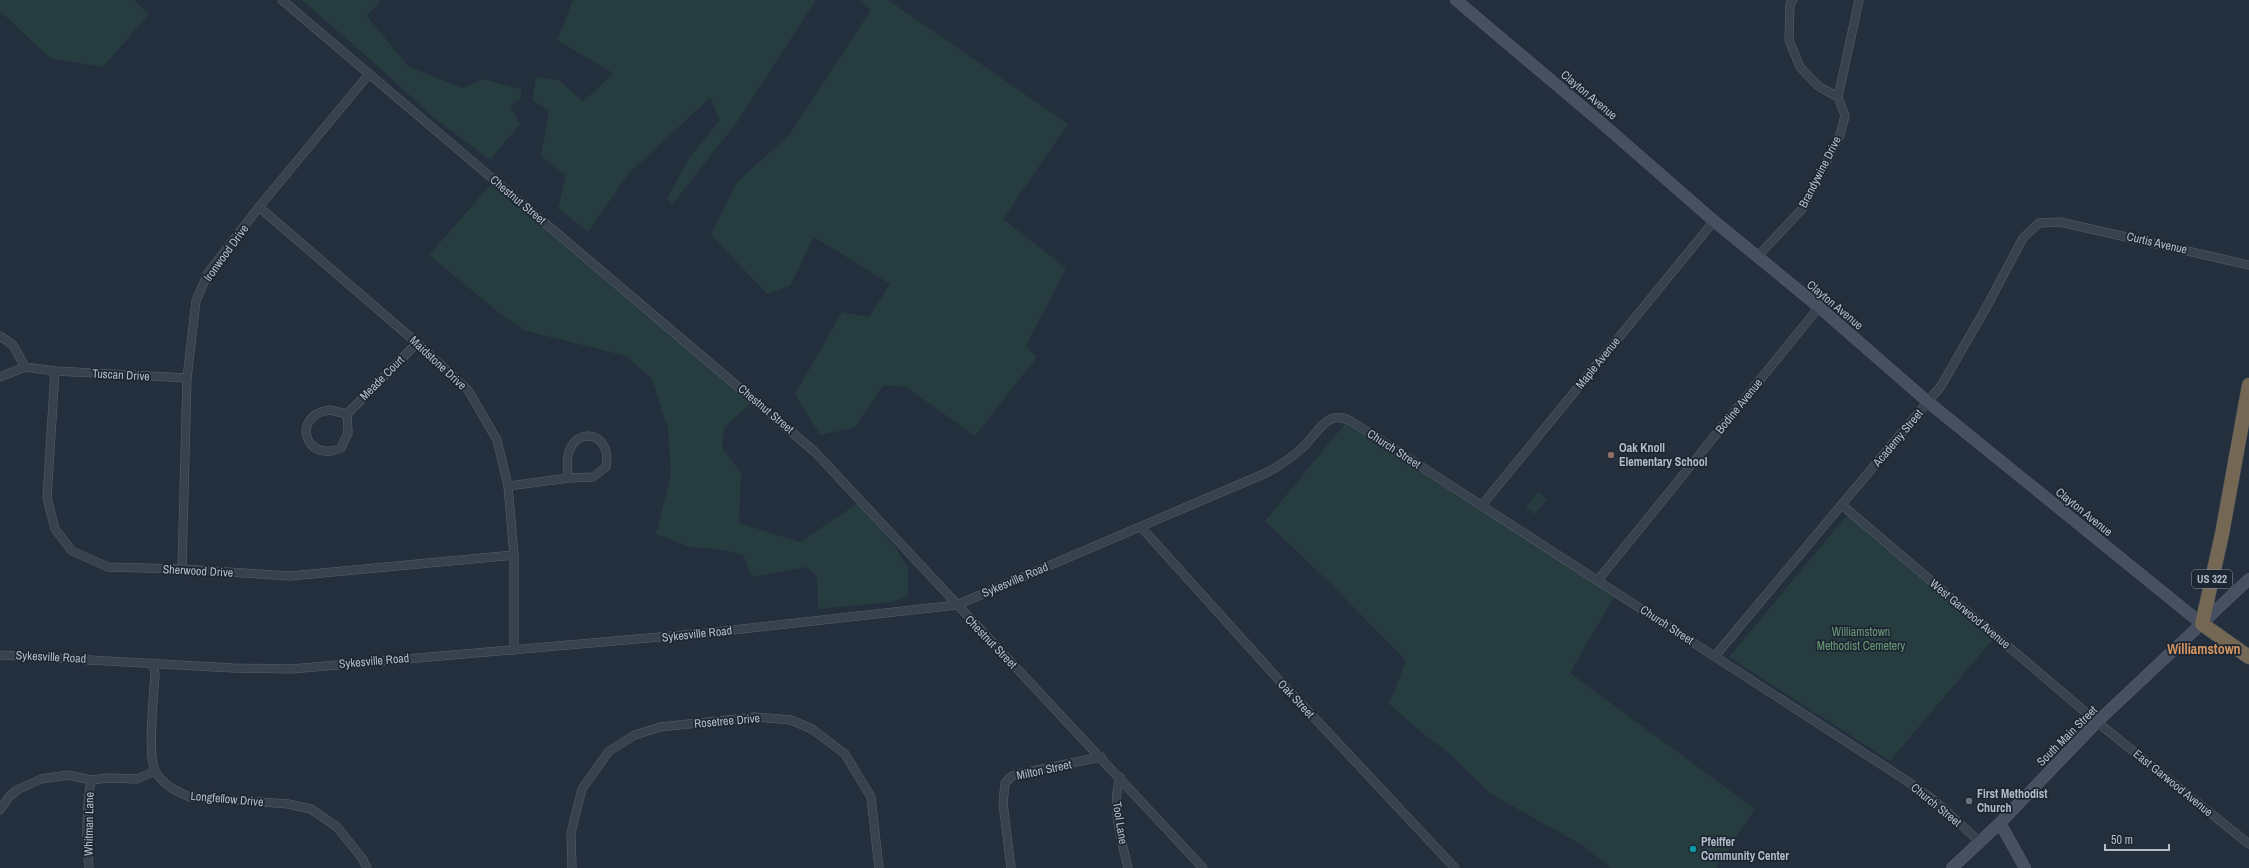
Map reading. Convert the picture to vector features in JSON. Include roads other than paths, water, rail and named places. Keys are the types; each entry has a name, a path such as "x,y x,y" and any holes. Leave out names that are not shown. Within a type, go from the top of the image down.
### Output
{"highway":[{"name":"US 322","path":"2202,624 2222,534 2249,385"},
{"path":"2202,624 2249,657"}],"main road":[{"name":"Clayton Avenue","path":"1456,0 1714,221 1819,307 1928,402 2202,624"},
{"name":"South Main Street","path":"1952,868 2000,823 2097,722 2249,579"},
{"path":"2000,823 2025,868"}],"street":[{"name":"Chestnut Street","path":"282,0 799,438 866,505 957,605 1120,777 1203,868"},
{"path":"1793,0 1790,4 1789,40 1800,67 1818,86 1838,97 1859,0"},
{"name":"Ironwood Drive","path":"182,569 187,378 196,301 208,273 259,207 370,74"},
{"name":"Brandywine Drive","path":"1757,257 1803,208 1840,136 1845,116 1838,97"},
{"name":"Maidstone Drive","path":"259,207 417,343 468,390 497,440 508,486 514,555 514,650"},
{"name":"Maple Avenue","path":"1482,505 1714,221"},
{"name":"Academy Street","path":"1715,656 1928,402 1955,364 2023,238 2039,223 2052,221 2065,223"},
{"name":"Curtis Avenue","path":"2065,223 2249,266"},
{"name":"Bodine Avenue","path":"1598,580 1819,307"},
{"path":"0,336 13,345 26,367 0,377"},
{"name":"Meade Court","path":"347,414 417,343"},
{"name":"Tuscan Drive","path":"26,367 55,371 187,378"},
{"name":"Sherwood Drive","path":"55,371 47,498 55,529 72,551 108,568 182,569 290,576 514,555"},
{"path":"330,410 347,414 348,433 341,448 332,452 322,452 314,448 307,440 306,431 308,422 313,415 330,410"},
{"name":"Sykesville Road","path":"0,655 291,669 706,633 957,605 1266,473 1292,457 1326,422 1336,417 1347,418"},
{"name":"Church Street","path":"1347,418 1922,791 1979,842"},
{"path":"508,486 569,478 593,477 606,467 607,451 603,443 595,438 584,437 578,438 572,443 567,460 569,478"},
{"name":"West Garwood Avenue","path":"1842,505 2097,722"},
{"name":"Oak Street","path":"1141,527 1278,680 1455,868"},
{"path":"0,810 9,797 17,790 41,779 68,775 91,780 109,778 137,779 155,771 151,760 155,673 152,663"},
{"name":"Rosetree Drive","path":"572,868 571,833 582,789 609,751 636,735 660,727 755,717 791,720 812,729 845,754 871,797 879,868"},
{"name":"East Garwood Avenue","path":"2097,722 2249,844"},
{"name":"Milton Street","path":"1011,868 1003,803 1005,782 1012,776 1022,773 1101,757"},
{"name":"Longfellow Drive","path":"155,771 161,780 178,793 190,797 288,804 311,809 337,828 362,858 367,868"},
{"name":"Tool Lane","path":"1120,777 1116,790 1116,804 1118,826 1128,868"},
{"name":"Whitman Lane","path":"89,868 87,850 88,797 91,780"}],"place":[{"name":"Oak Knoll Elementary School","path":"1611,455"},
{"name":"First Methodist Church","path":"1969,801"},
{"name":"Pfeiffer Community Center","path":"1693,849"}],"district":[{"name":"Williamstown","path":"2204,649"}],"park label":[{"name":"Williamstown Methodist Cemetery","path":"1861,639"}]}
